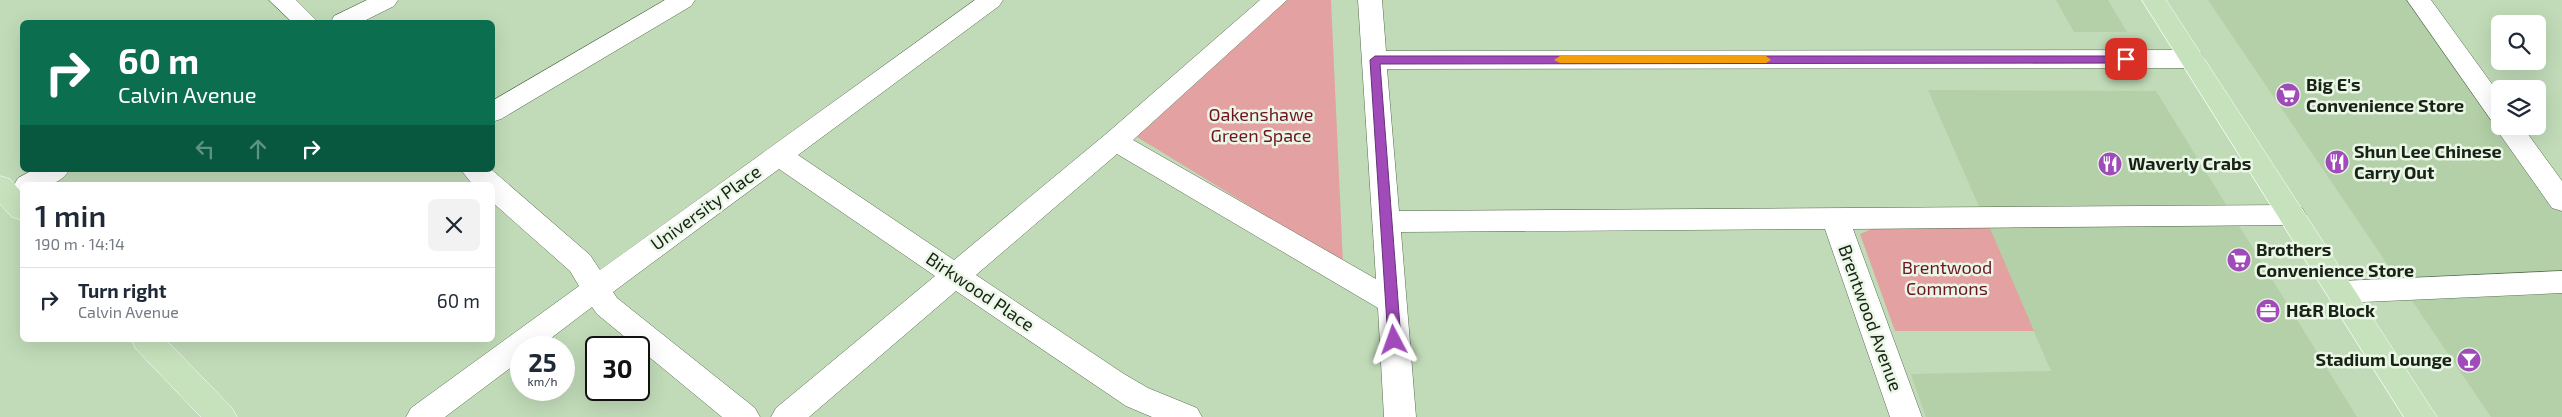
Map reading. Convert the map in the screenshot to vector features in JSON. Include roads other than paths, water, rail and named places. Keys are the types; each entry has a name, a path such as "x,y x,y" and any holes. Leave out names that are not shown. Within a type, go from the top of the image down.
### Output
{"main road":[{"path":"2154,0 2421,417"},
{"path":"149,342 221,417"}],"street":[{"path":"281,0 304,20"},
{"path":"347,20 386,0"},
{"path":"495,111 682,0"},
{"name":"University Place","path":"422,417 991,0"},
{"path":"787,417 1115,141 1275,0"},
{"path":"1370,0 1400,417"},
{"path":"2418,0 2491,101"},
{"path":"1375,60 2192,59"},
{"path":"2514,135 2562,201"},
{"path":"1115,141 1392,302"},
{"name":"Birkwood Place","path":"780,156 1113,383 1137,397 1186,417"},
{"path":"36,182 53,172"},
{"path":"476,172 488,182"},
{"path":"495,189 580,263 607,306 744,417"},
{"path":"1386,222 2292,215"},
{"name":"Brentwood Avenue","path":"1835,218 1906,417"},
{"path":"2340,292 2562,282"}],"place":[{"name":"Big E's Convenience Store","path":"2288,95"},
{"name":"Shun Lee Chinese Carry Out","path":"2337,162"},
{"name":"Waverly Crabs","path":"2110,164"},
{"name":"Brothers Convenience Store","path":"2239,260"},
{"name":"H&R Block","path":"2268,311"},
{"name":"Stadium Lounge","path":"2469,360"}],"park label":[{"name":"Oakenshawe Green Space","path":"1261,125"},
{"name":"Brentwood Commons","path":"1947,278"}]}
